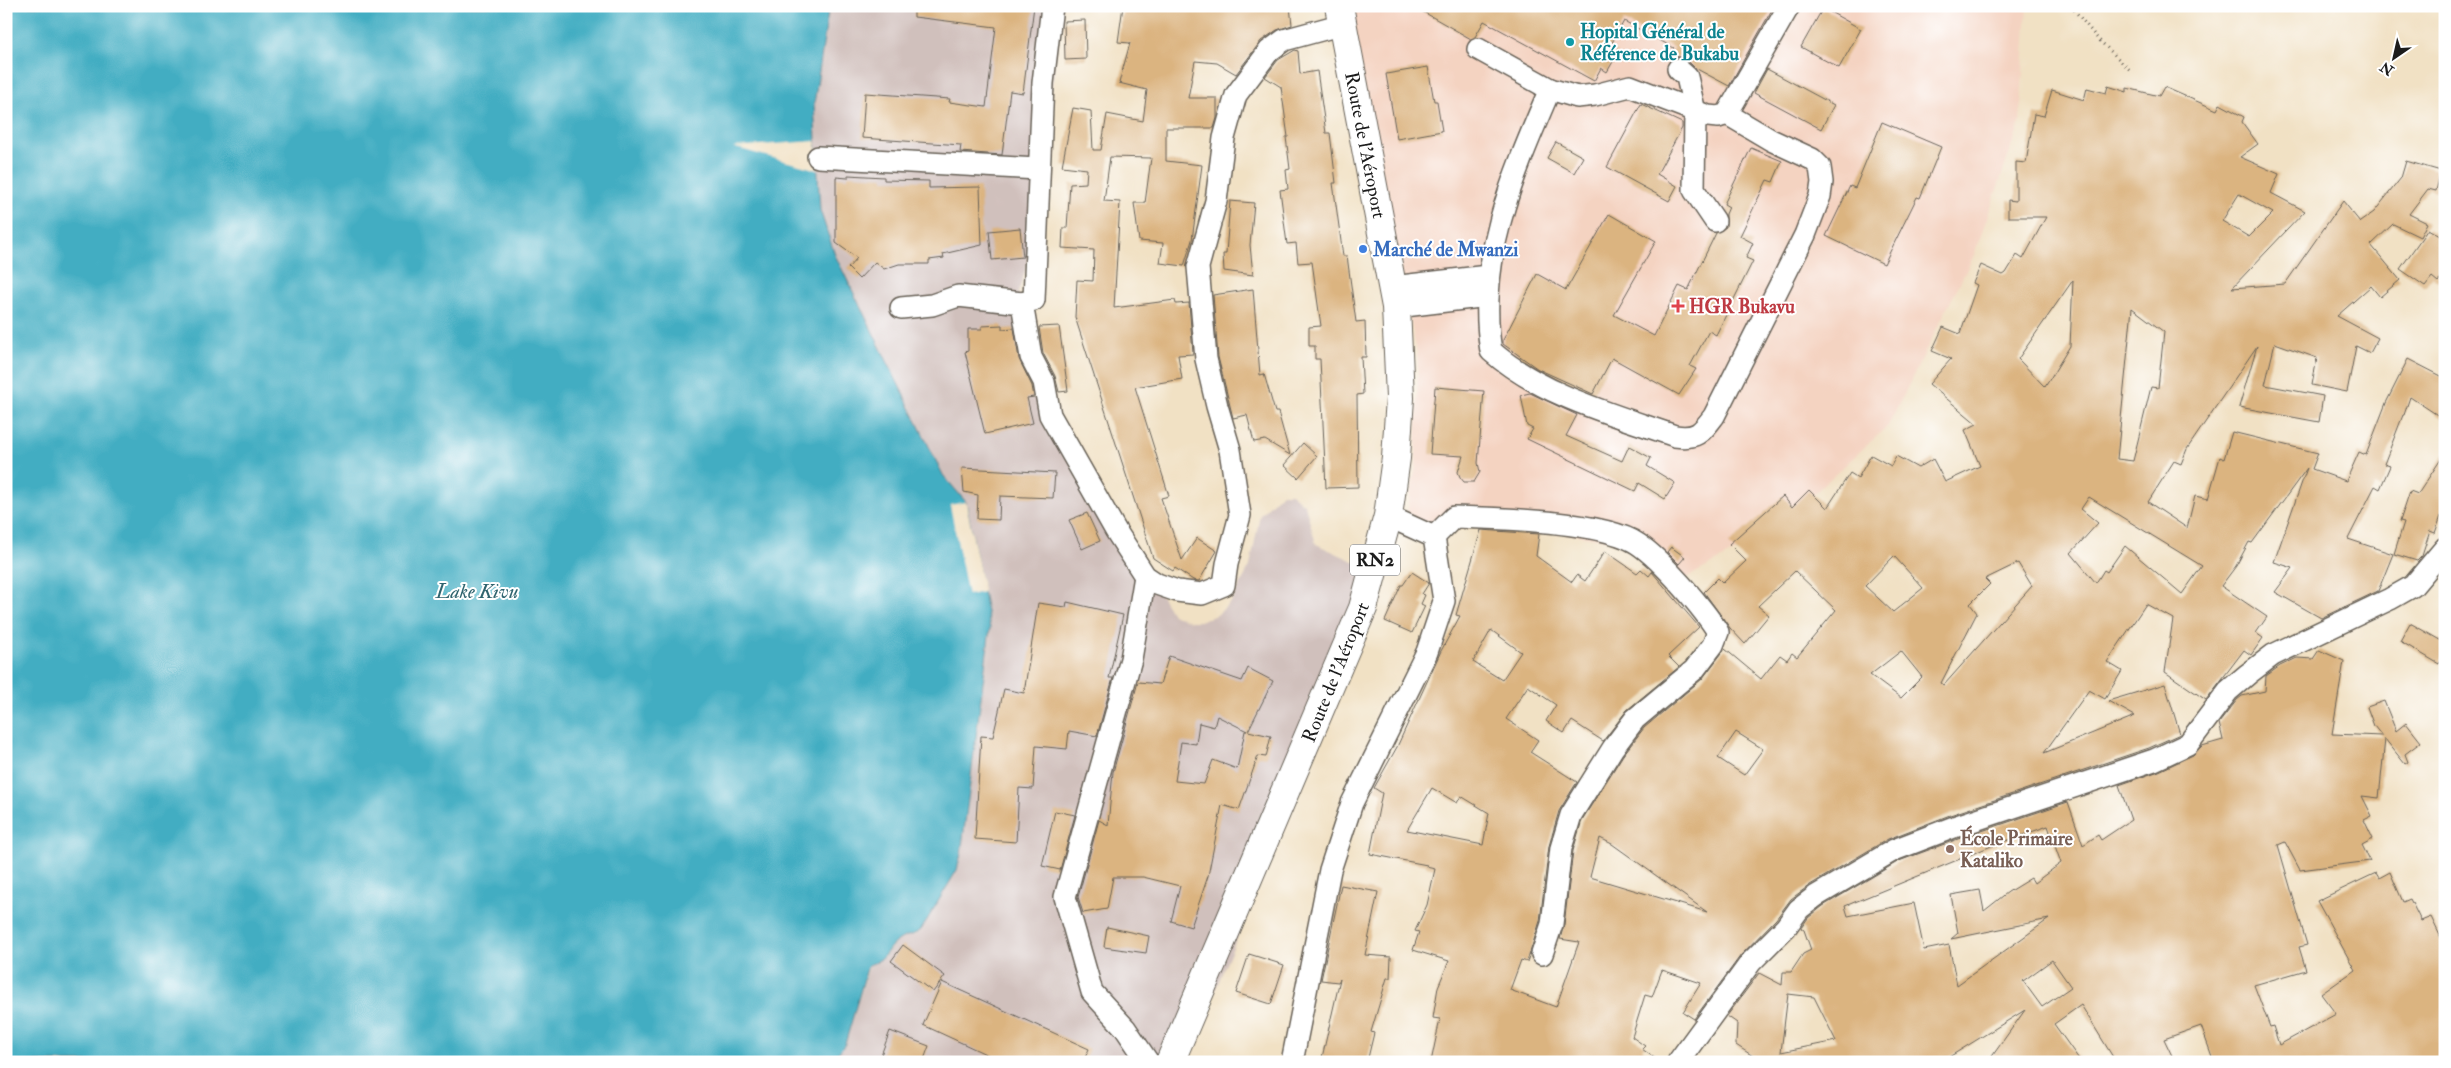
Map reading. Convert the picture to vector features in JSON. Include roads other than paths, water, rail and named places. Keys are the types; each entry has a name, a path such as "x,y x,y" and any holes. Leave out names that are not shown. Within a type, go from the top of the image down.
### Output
{"highway":[{"name":"Route de l'Aéroport","path":"1170,1062 1258,850 1363,608 1388,516 1396,458 1400,398 1394,297 1341,15"}],"street":[{"path":"901,308 932,305 958,296 1022,303 1034,300 1043,83 1052,6"},
{"path":"1478,49 1550,89 1577,97 1595,95 1630,86 1662,96 1696,112 1718,117 1727,114 1789,6"},
{"path":"1022,303 1031,357 1044,382 1050,416 1116,531 1145,576 1157,584 1177,592 1202,594 1224,585 1226,564 1240,514 1230,450 1206,358 1198,267 1216,201 1224,138 1236,95 1269,50 1284,40 1341,15"},
{"path":"1678,69 1687,77 1696,112 1694,190 1715,221"},
{"path":"1550,89 1500,215 1488,286 1486,324 1491,351 1509,367 1570,398 1665,433 1688,438 1701,432 1714,416 1805,235 1815,211 1822,182 1820,167 1812,159 1771,140 1727,114"},
{"path":"818,157 1038,169"},
{"path":"1394,297 1488,286"},
{"path":"1388,516 1434,537"},
{"path":"1434,537 1454,517 1511,518 1610,532 1638,544 1706,614 1718,632 1713,645 1694,670 1635,720 1613,748 1571,814 1561,848 1552,924 1542,954"},
{"path":"1292,1062 1330,870 1352,803 1427,652 1444,601 1434,537"},
{"path":"1678,1062 1751,962 1786,927 1799,909 1816,896 1894,850 1954,827 2154,760 2188,744 2203,728 2228,691 2248,674 2273,655 2413,586 2445,548"},
{"path":"1145,576 1130,659 1065,897 1092,992 1125,1028 1148,1062"}],"water":[{"name":"Lake Kivu","path":"6,6 829,6 814,104 820,210 835,255 943,475 966,502 990,628 961,854 957,870 921,930 899,940 891,946 880,960 868,965 845,1044 831,1062 6,1062"}],"place":[{"name":"Hopital Général de Référence de Bukabu","path":"1570,42"},
{"name":"Marché de Mwanzi","path":"1363,249"},
{"name":"HGR Bukavu","path":"1678,306"},
{"name":"École Primaire Kataliko","path":"1950,849"}]}
